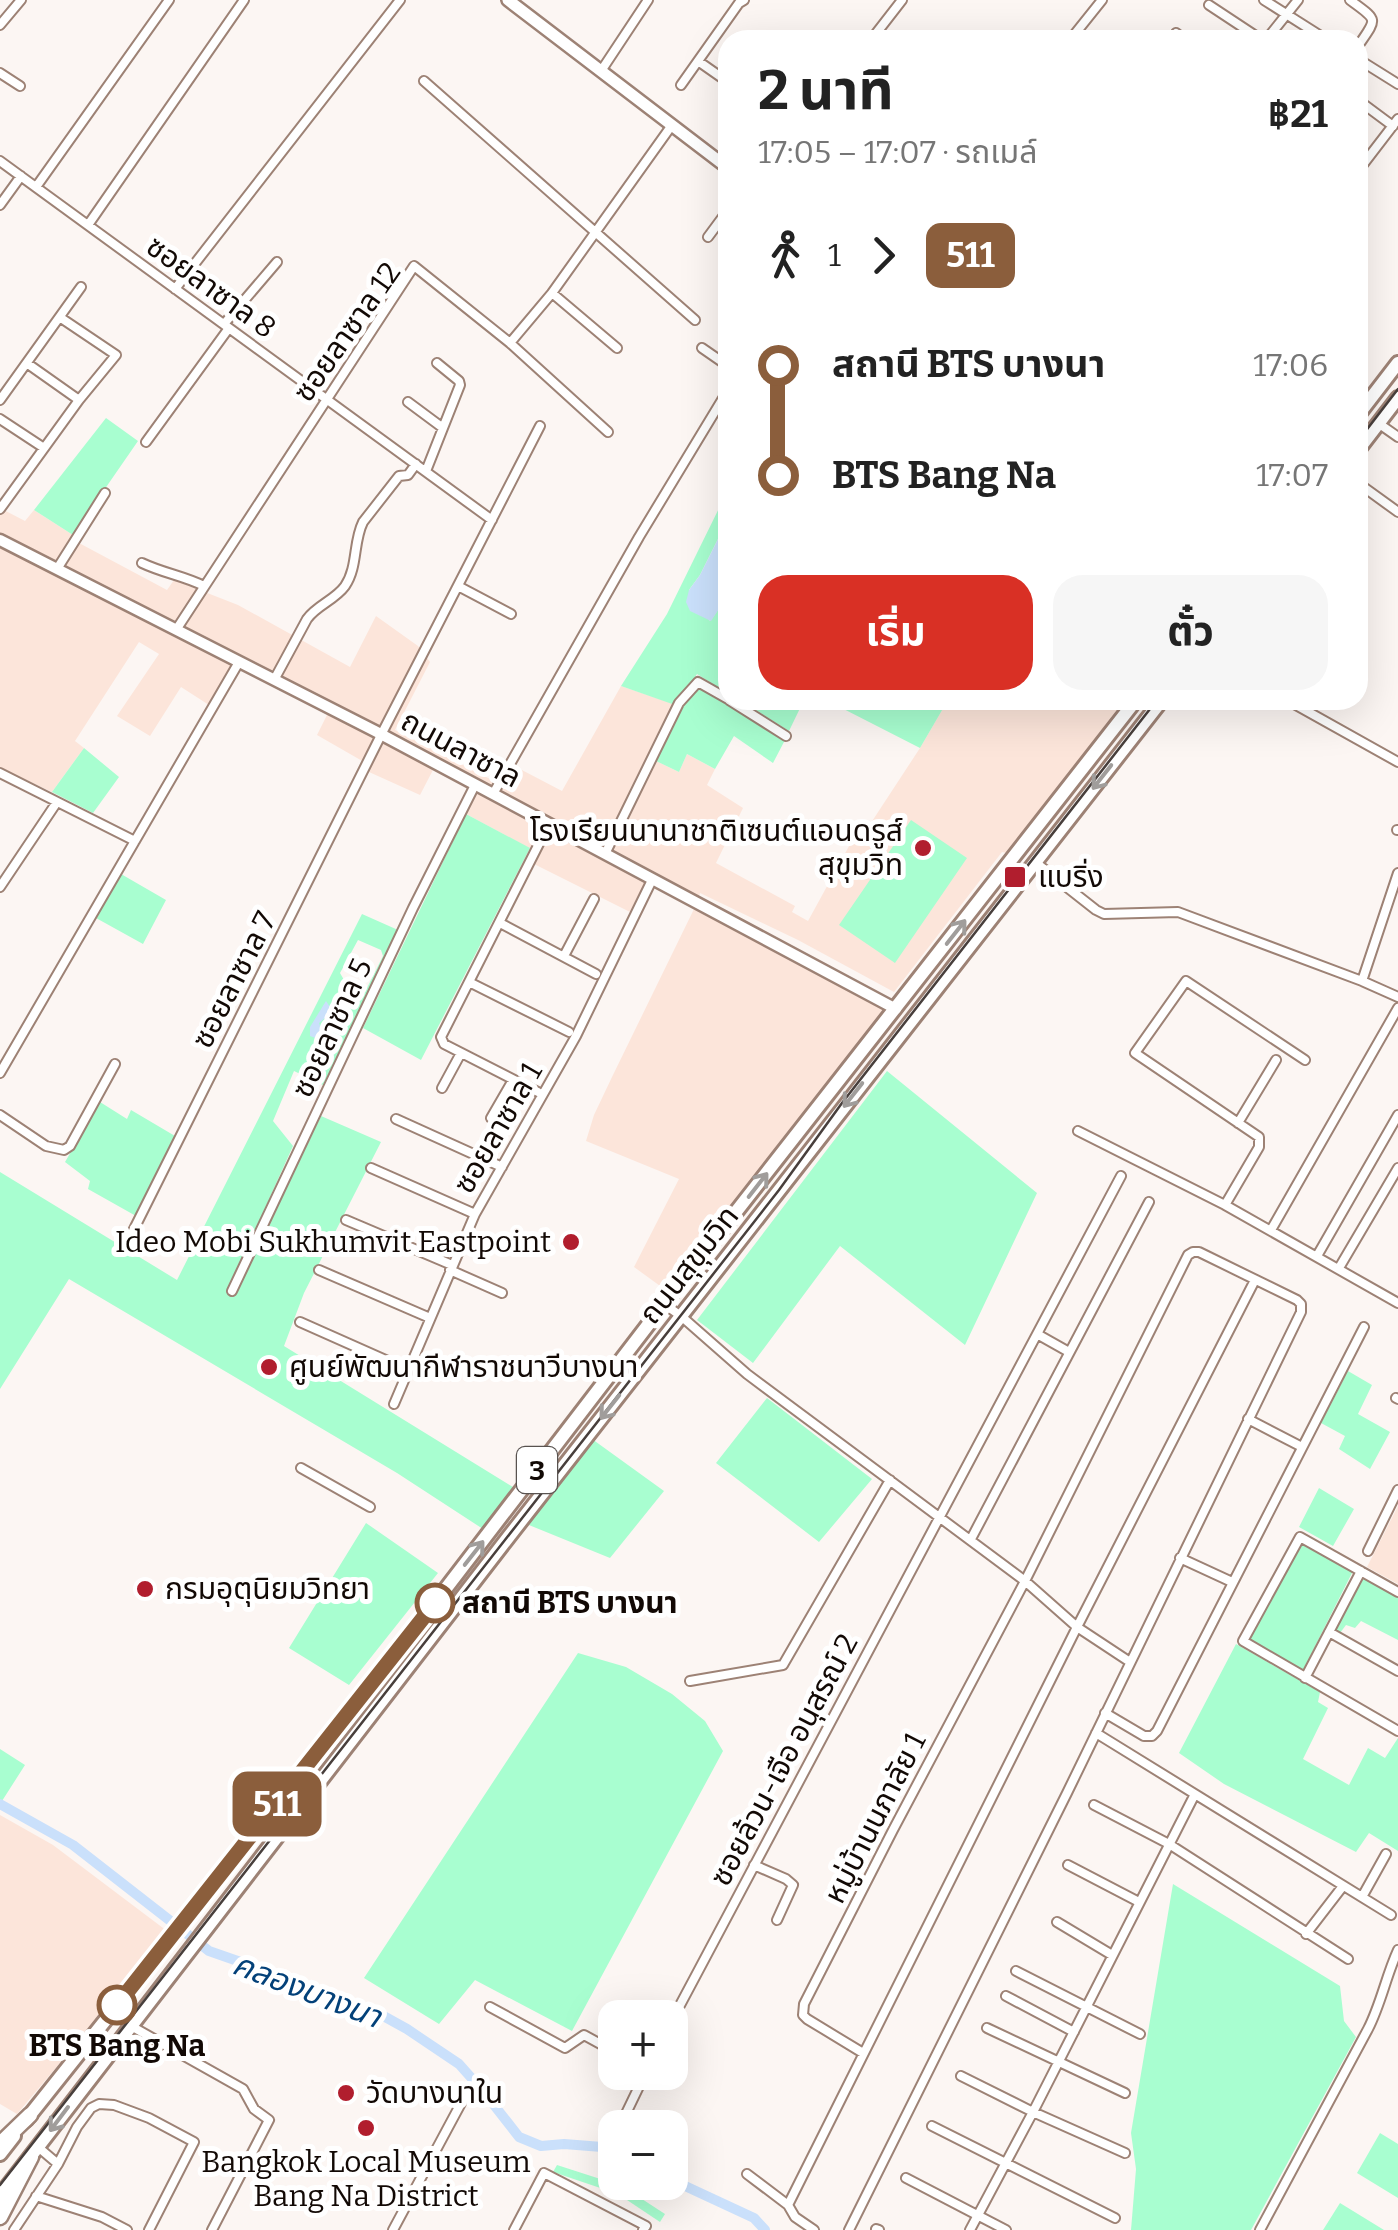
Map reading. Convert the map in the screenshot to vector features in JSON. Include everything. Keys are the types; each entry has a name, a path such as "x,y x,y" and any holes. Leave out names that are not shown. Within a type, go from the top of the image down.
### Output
{"highway":[{"path":"1368,401 1398,363"},
{"path":"1368,436 1398,398"},
{"name":"ถนนสุขุมวิท","path":"0,2154 362,1698 1128,710"},
{"name":"ถนนสุขุมวิท","path":"0,2196 1154,710"},
{"path":"896,1008 913,1018"},
{"path":"0,2144 30,2114"},
{"path":"0,2217 34,2152"}],"main road":[{"path":"508,0 525,5 601,71 718,156"}],"street":[{"path":"0,26 21,0"},
{"path":"36,187 170,0"},
{"path":"88,225 244,0"},
{"path":"175,289 400,0"},
{"path":"601,71 648,0"},
{"path":"720,30 744,0"},
{"path":"1078,30 1102,0"},
{"path":"1264,0 1312,30"},
{"path":"1272,30 1298,0"},
{"path":"1350,0 1372,16 1368,32"},
{"path":"878,30 899,4"},
{"path":"1208,5 1248,30"},
{"path":"681,85 718,33"},
{"path":"698,60 718,75"},
{"path":"1368,65 1398,84"},
{"path":"0,73 20,86"},
{"path":"424,81 694,320"},
{"path":"1368,106 1395,122 1368,158"},
{"path":"510,343 552,294 672,124"},
{"name":"ซอยลาซาล 8","path":"0,161 492,520"},
{"path":"0,205 20,176"},
{"path":"708,237 718,224"},
{"path":"146,442 226,326 278,262"},
{"name":"ซอยลาซาล 12","path":"176,630 414,266 510,343 608,432"},
{"path":"0,400 81,287"},
{"path":"552,294 617,348"},
{"path":"0,509 116,355 61,318"},
{"path":"702,348 718,359"},
{"path":"28,364 79,400"},
{"path":"426,471 460,385 459,380 437,364"},
{"path":"408,402 444,428"},
{"path":"494,794 639,537 718,407"},
{"path":"0,419 44,448"},
{"path":"1378,423 1398,437"},
{"path":"381,734 540,426"},
{"path":"274,680 313,610 347,583 359,530 398,476 397,466 405,456"},
{"path":"398,476 408,475 416,464"},
{"path":"1368,490 1398,512"},
{"path":"57,569 106,493"},
{"name":"ถนนลาซาล","path":"0,540 381,734 896,1008"},
{"path":"142,563 204,586"},
{"path":"458,586 511,614"},
{"path":"0,1073 239,662"},
{"path":"605,854 674,713 693,685 698,682 718,694"},
{"path":"744,710 786,736"},
{"path":"1304,710 1398,762"},
{"path":"1311,714 1313,710"},
{"name":"ซอยลาซาล 7","path":"126,1244 381,734"},
{"path":"0,772 134,841"},
{"name":"ซอยลาซาล 5","path":"232,1290 475,785"},
{"path":"0,887 57,802"},
{"path":"538,1092 460,1053 441,1038 549,824"},
{"path":"1035,862 1104,914 1178,912 1398,997"},
{"path":"1362,981 1398,873"},
{"name":"ซอยลาซาล 1","path":"394,1404 475,1214 576,1036 652,880"},
{"path":"564,956 594,899"},
{"path":"500,922 596,974"},
{"path":"1225,1204 1260,1142 1259,1136 1134,1053 1186,981 1305,1060"},
{"path":"469,982 569,1032"},
{"path":"1270,1230 1398,1008"},
{"path":"442,1088 460,1053"},
{"path":"1238,1123 1276,1060"},
{"path":"0,1115 46,1146 64,1150 70,1146 115,1064"},
{"path":"491,1118 512,1080"},
{"path":"1317,1256 1398,1115"},
{"path":"396,1119 502,1167"},
{"path":"1078,1131 1225,1204 1398,1303"},
{"path":"371,1168 475,1214"},
{"path":"1338,1268 1398,1168"},
{"name":"ซอยล้วน-เจือ อนุสรณ์ 2","path":"683,2000 1121,1176"},
{"path":"970,1539 1149,1202"},
{"path":"346,1220 502,1293"},
{"path":"848,2230 1096,1733 1301,1312 1301,1304 1199,1252 1188,1254 1025,1580"},
{"path":"319,1270 430,1318"},
{"path":"788,2205 1076,1627 1255,1280"},
{"path":"664,1304 747,1374 1025,1580 1076,1627 1130,1662"},
{"path":"300,1322 408,1370"},
{"path":"1105,1713 1144,1736 1157,1731 1364,1327"},
{"path":"1037,1334 1069,1352"},
{"path":"1248,1419 1302,1447"},
{"path":"301,1468 370,1506"},
{"path":"690,1681 782,1665 890,1480"},
{"path":"1368,1551 1398,1490"},
{"path":"1398,1592 1300,1537 1243,1641 1398,1732"},
{"path":"1180,1558 1232,1582"},
{"path":"1306,1678 1360,1571"},
{"name":"หมู่บ้านนภาลัย 1","path":"862,2053 806,2019 804,2004 1025,1580"},
{"path":"1329,1632 1398,1671"},
{"path":"1096,1733 1391,1915"},
{"path":"970,2230 1195,1794"},
{"path":"1094,1805 1169,1844 1348,1960"},
{"path":"1362,1897 1386,1854"},
{"path":"754,1864 792,1885 776,1920"},
{"path":"1068,1864 1139,1902"},
{"path":"1306,1934 1343,1886"},
{"path":"1057,1922 1112,1954"},
{"path":"1260,2230 1378,2010 1398,1950"},
{"path":"1016,1971 1140,2034"},
{"path":"1006,1996 1074,2032"},
{"path":"490,2007 565,2048 584,2035 598,2043"},
{"path":"131,2026 243,2090 254,2109 268,2120 212,2230"},
{"path":"987,2028 1126,2093"},
{"path":"961,2076 1125,2153"},
{"path":"82,2089 99,2104"},
{"path":"393,2230 466,2094"},
{"path":"14,2230 58,2164 76,2127 90,2108 99,2104 149,2118 194,2142 149,2230"},
{"path":"932,2126 1115,2218"},
{"path":"34,2152 58,2164"},
{"path":"514,2230 544,2173 646,2226 644,2230"},
{"path":"747,2174 814,2230"},
{"path":"906,2178 1006,2230"},
{"path":"36,2196 102,2217 126,2230"}],"shaded area":[{"path":"0,508 25,521 34,510 79,543 167,590 174,580 238,605 350,667 376,616 418,646 430,662 395,730 492,780 503,760 562,791 621,686 683,707 656,761 679,772 687,754 715,769 707,785 743,808 716,863 795,906 792,912 808,921 854,837 865,832 942,710 1119,710 894,992 700,893 696,906 886,1009 667,1291 634,1267 679,1179 586,1141 594,1115 695,907 646,880 630,912 534,864 538,853 466,814 477,790 434,768 420,795 369,772 364,762 317,735 328,713 232,666 209,705 181,687 150,736 117,716 159,654 139,642 75,741 84,748 52,792 0,768"},
{"path":"1398,1506 1398,1584 1367,1567"},
{"path":"0,1815 53,1845 167,1931 17,2114 0,2104"}],"green space":[{"path":"106,418 138,441 73,535 34,510"},
{"path":"718,510 718,539 689,590 710,621 718,610 718,687 697,674 675,705 621,686 667,614"},
{"path":"696,687 702,687 718,697 718,710 738,710 785,740 773,763 734,736 715,769 687,754 679,772 656,761"},
{"path":"756,710 799,710 789,731"},
{"path":"846,710 942,710 920,748"},
{"path":"84,748 119,777 93,813 52,792"},
{"path":"466,814 530,848 421,1060 363,1028"},
{"path":"911,820 967,858 895,963 839,925"},
{"path":"121,874 166,900 143,944 96,918"},
{"path":"362,914 398,930 323,1085 294,1071 273,1121 293,1146 261,1217 270,1222 321,1116 381,1142 304,1293 284,1346 513,1487 483,1529 397,1473 69,1279 0,1389 0,1172 177,1280","holes":["358,940 381,950 383,956 366,990 344,980 340,973"]},
{"path":"887,1071 1037,1193 965,1345 840,1246 753,1363 697,1320"},
{"path":"100,1102 127,1119 131,1110 175,1136 136,1216 88,1189 90,1181 65,1162"},
{"path":"1348,1371 1372,1385 1358,1414 1390,1432 1370,1469 1339,1449 1345,1436 1321,1423"},
{"path":"767,1398 872,1479 819,1542 716,1463"},
{"path":"592,1439 664,1491 610,1558 524,1523"},
{"path":"1319,1488 1354,1509 1333,1546 1299,1527"},
{"path":"366,1523 438,1573 349,1685 289,1648"},
{"path":"1301,1542 1353,1571 1302,1672 1247,1640"},
{"path":"1362,1575 1398,1595 1398,1640 1361,1621 1355,1628 1346,1625 1340,1633 1333,1631"},
{"path":"1236,1644 1320,1692 1318,1702 1328,1708 1303,1759 1349,1785 1368,1748 1385,1758 1398,1738 1398,1851 1369,1833 1356,1852 1224,1784 1179,1753"},
{"path":"578,1653 626,1667 672,1694 705,1721 723,1751 572,2031 475,1980 439,2024 364,1978"},
{"path":"0,1749 25,1765 2,1801 0,1800"},
{"path":"1173,1884 1340,1986 1344,2021 1356,2037 1251,2230 1131,2230 1136,2169 1131,2133"},
{"path":"1380,2133 1398,2144 1398,2198 1357,2173"},
{"path":"557,2165 598,2178 598,2187 553,2172"},
{"path":"627,2200 644,2200 665,2214 660,2222"},
{"path":"1340,2203 1384,2230 1323,2230"}],"water":[{"path":"718,539 718,610 711,621 690,611 686,602"},
{"path":"326,1001 332,1010 351,1017 348,1022 325,1018 319,1023 321,1040 310,1036 310,1027"}],"waterway":[{"name":"คลองบางนา","path":"0,1804 73,1845 209,1951 378,2013 407,2029 459,2064 519,2137 541,2146 598,2147"},
{"name":"คลองบางนา","path":"688,2187 754,2218 765,2230"}],"railway":[{"path":"1368,428 1398,389"},
{"path":"0,2185 1149,710"}],"bus line":[{"name":"511","path":"117,2005 435,1603"}],"place":[{"name":"โรงเรียนนานาชาติเซนต์แอนดรูส์ สุขุมวิท","path":"923,848"},
{"name":"แบริ่ง","path":"1015,877"},
{"name":"Ideo Mobi Sukhumvit Eastpoint","path":"571,1242"},
{"name":"ศูนย์พัฒนากีฬาราชนาวีบางนา","path":"269,1367"},
{"name":"กรมอุตุนิยมวิทยา","path":"145,1589"},
{"name":"สถานี BTS บางนา","path":"435,1603"},
{"name":"BTS Bang Na","path":"117,2005"},
{"name":"วัดบางนาใน","path":"346,2093"},
{"name":"Bangkok Local Museum Bang Na District","path":"366,2128"}]}
